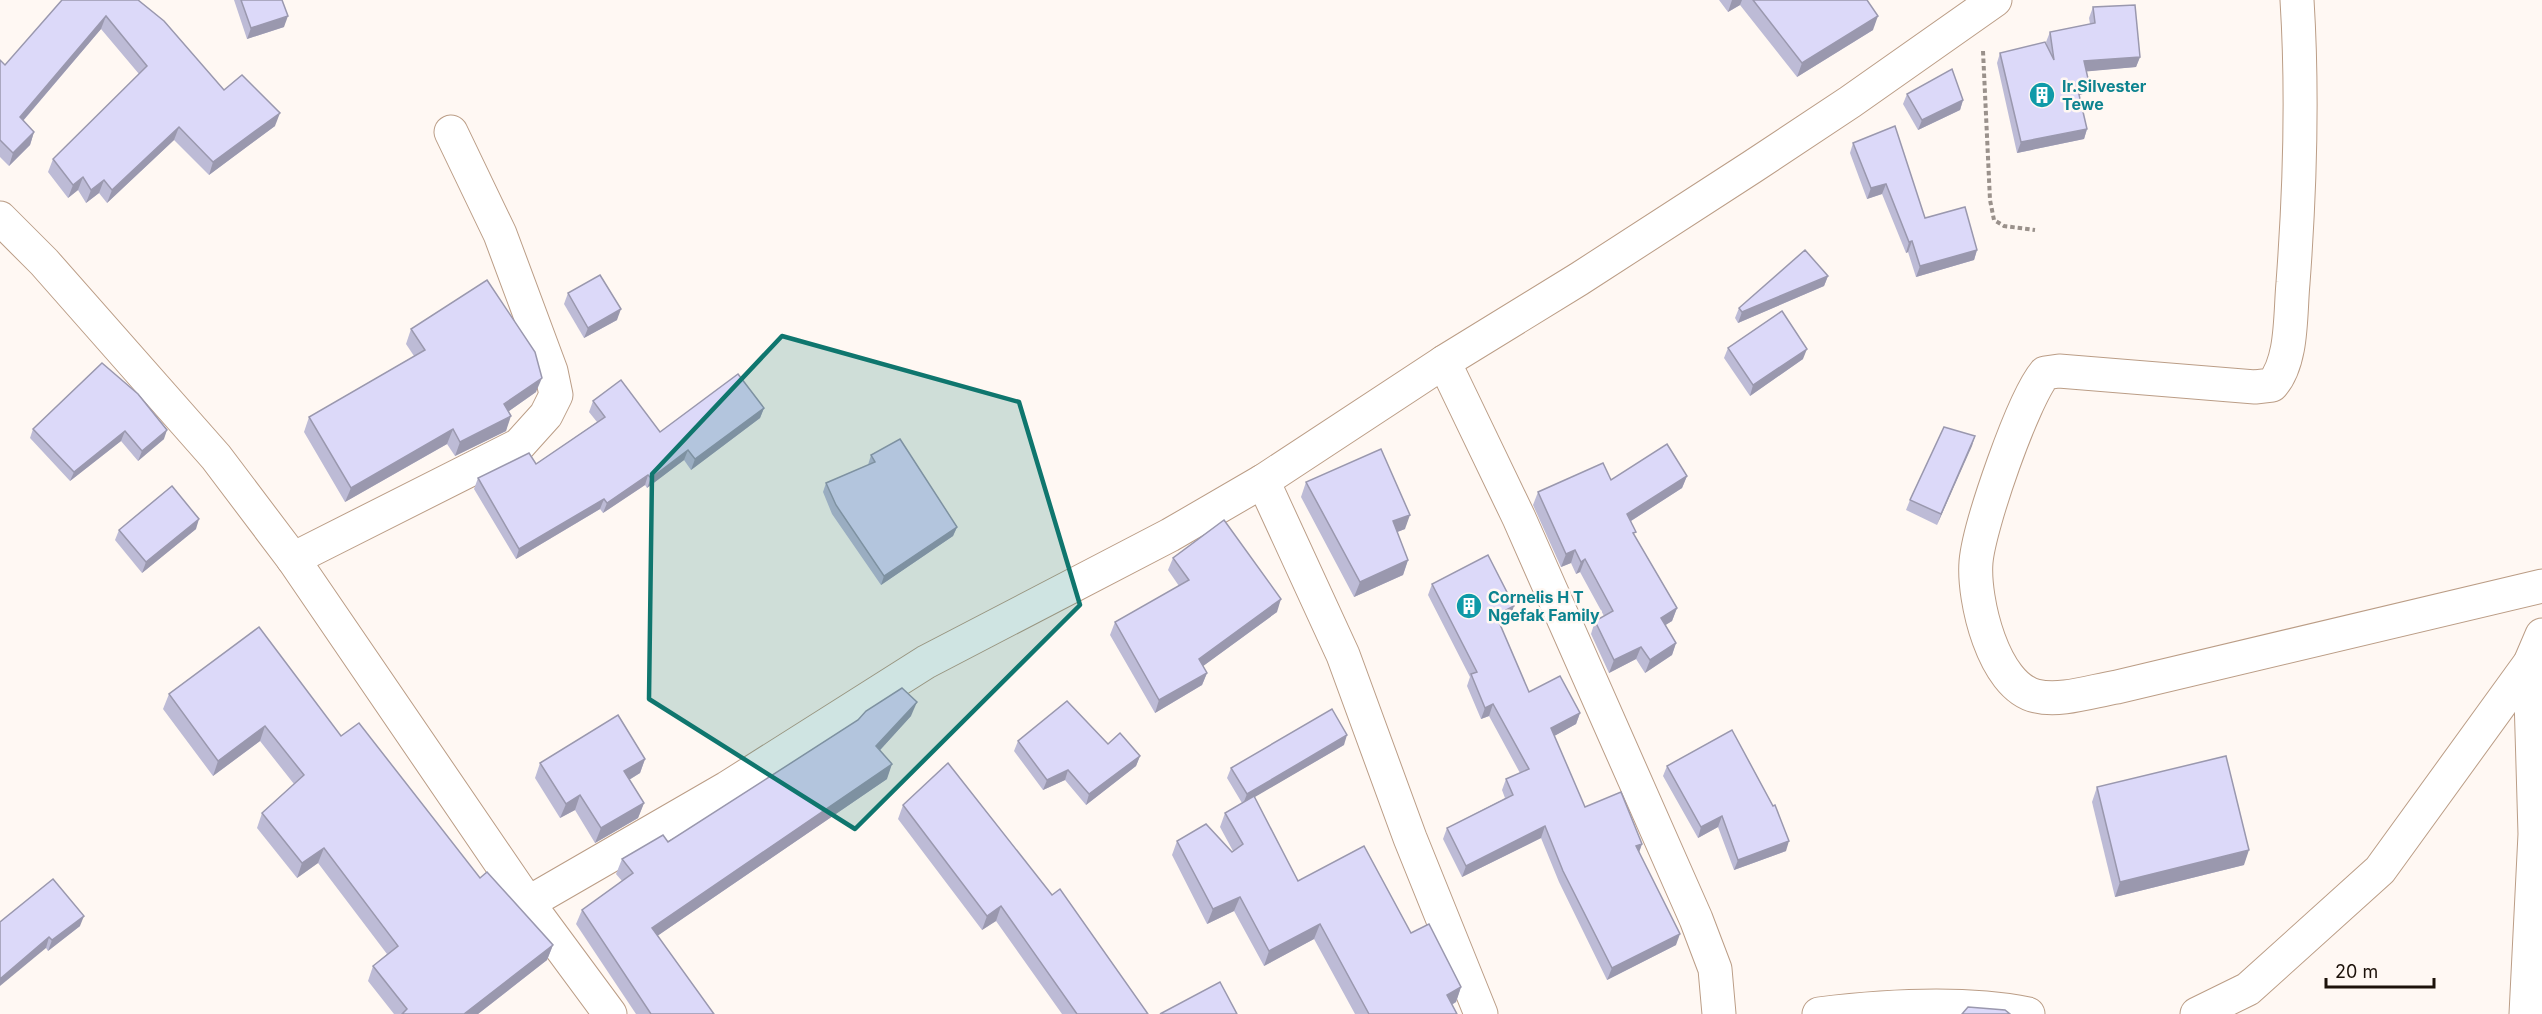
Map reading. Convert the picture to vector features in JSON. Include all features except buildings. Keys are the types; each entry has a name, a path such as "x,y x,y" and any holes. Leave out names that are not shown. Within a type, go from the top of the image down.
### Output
{"street":[{"path":"2298,0 2302,96 2299,201 2289,329 2285,354 2277,379 2272,385 2255,387 2059,371 2045,373 2037,384 2010,449 1989,508 1976,559 1976,577 1993,649 2004,674 2016,686 2035,696 2059,697 2117,687 2542,586"},
{"path":"528,903 728,788 926,662 1170,535 1263,481 1444,362 1579,279 1752,167 1988,5"},
{"path":"293,559 519,445 546,415 556,395 551,370 500,234 451,132"},
{"path":"0,218 44,262 188,425 293,559 528,903 610,1014"},
{"path":"1444,362 1519,518 1696,919 1715,969 1719,1014"},
{"path":"1263,481 1343,655 1410,838 1481,1014"},
{"path":"2197,1014 2248,989 2380,870 2536,649"},
{"path":"2526,1014 2535,834 2536,649"},
{"path":"1819,1014 1864,1008 1996,1007 2028,1014"}],"path":[{"path":"1988,5 1990,200 1994,220 2004,226 2035,230"}],"highlighted area":[{"path":"782,336 1019,402 1080,605 855,829 649,699 652,474"}],"place":[{"name":"Ir.Silvester Tewe","path":"2042,95"},
{"name":"Cornelis H T Ngefak Family","path":"1469,606"}]}
